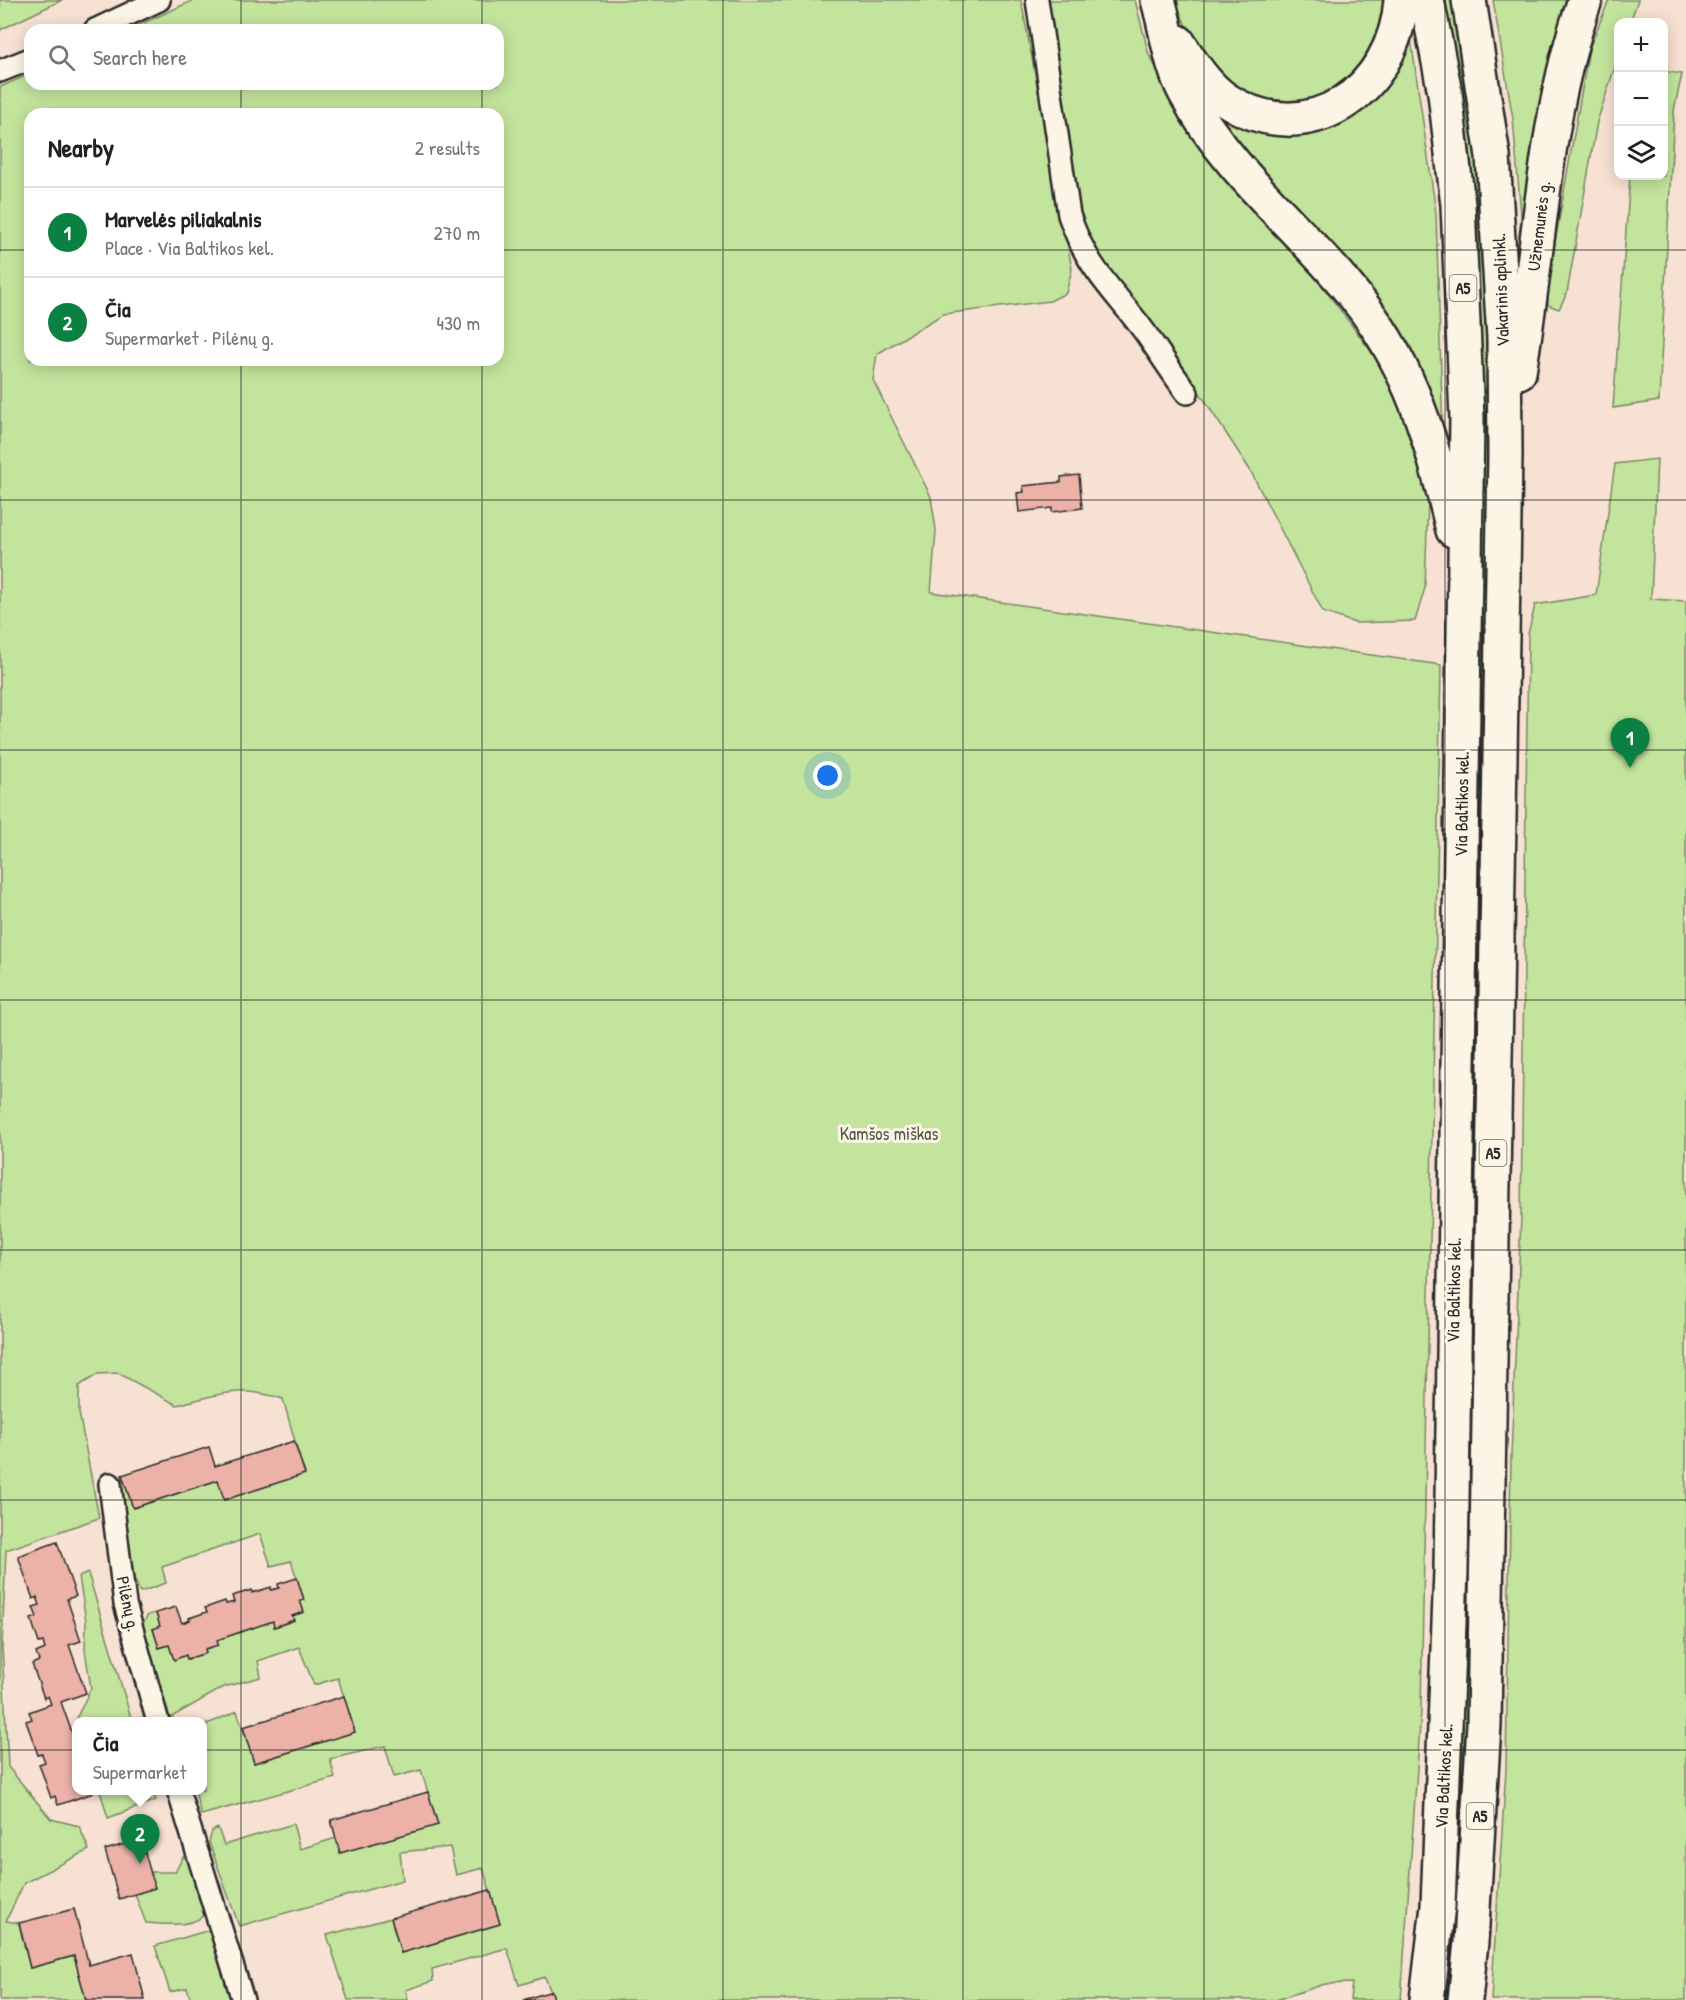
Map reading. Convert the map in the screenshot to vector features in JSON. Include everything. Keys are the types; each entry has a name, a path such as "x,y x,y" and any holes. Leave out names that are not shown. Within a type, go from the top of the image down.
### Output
{"highway":[{"path":"1160,9 1197,71 1223,97 1246,111 1271,118 1304,118 1340,107 1367,86 1388,56 1397,29 1401,0"},
{"name":"A5","path":"1427,0 1444,93 1458,205 1467,418 1465,579"},
{"name":"Vakarinis aplinkl.","path":"1469,0 1495,178 1504,338 1505,454 1502,582"},
{"name":"Užnemunės g.","path":"1505,454 1529,310 1549,151 1572,41 1585,0"},
{"path":"1160,9 1184,90 1205,127 1233,164 1348,289 1372,319 1407,378 1434,450 1465,579"},
{"name":"Via Baltikos kel.","path":"1427,2000 1438,1905 1451,1571 1465,579"},
{"name":"Via Baltikos kel.","path":"1465,2000 1471,1942 1484,1724 1502,582"}],"street":[{"path":"108,24 159,0"},
{"path":"1037,0 1069,214 1076,235 1105,286 1144,331 1187,393"},
{"path":"0,71 24,61"},
{"name":"Pilėnų g.","path":"110,1484 125,1604 157,1717"},
{"path":"179,1795 243,2000"}],"green space":[{"path":"0,0 62,0 0,30"},
{"name":"Kamšos miškas","path":"194,0 1021,0 1072,269 1066,293 1050,301 943,314 877,354 873,380 931,497 936,530 931,592 1441,665 1421,1711 1401,2000 1350,2000 1352,1983 1325,1984 1276,2000 554,2000 545,1977 519,1985 507,1948 432,1969 433,1981 406,1990 408,2000 348,2000 327,1935 391,1918 401,1953 500,1924 483,1868 456,1875 450,1847 400,1852 403,1880 239,1926 209,1842 212,1831 218,1828 224,1845 293,1824 300,1849 336,1838 438,1825 421,1770 394,1777 385,1746 330,1759 335,1778 201,1815 196,1795 207,1795 207,1724 237,1711 254,1763 355,1732 338,1678 314,1685 299,1647 258,1661 261,1677 224,1687 170,1717 141,1627 148,1615 156,1613 160,1626 153,1629 159,1648 169,1645 174,1659 186,1655 188,1659 206,1653 205,1649 218,1645 217,1640 273,1621 275,1627 293,1621 292,1616 304,1612 300,1601 304,1599 291,1561 271,1566 260,1534 162,1567 166,1583 140,1592 126,1550 121,1504 122,1475 133,1508 218,1480 225,1500 304,1473 283,1399 254,1392 242,1392 217,1395 177,1405 118,1373 98,1374 79,1386 79,1413 99,1518 6,1550 2,1646 8,1767 51,1819 79,1826 89,1850 24,1883 6,1921 19,1923 30,1968 74,1956 86,2000 0,2000 0,87 24,77 24,90 504,90 504,24 141,24"},
{"path":"1045,0 1135,0 1149,55 1210,162 1320,283 1379,362 1407,422 1428,501 1425,588 1415,621 1355,623 1323,612 1250,470 1194,384 1097,254 1080,214"},
{"path":"1175,0 1389,0 1358,77 1299,107 1239,97 1197,52"},
{"path":"1438,0 1454,0 1476,140 1484,235 1491,432 1467,1762 1451,2000 1440,2000 1478,659"},
{"path":"1493,0 1575,0 1524,251 1513,119"},
{"path":"1609,0 1638,0 1631,18 1614,18 1614,70 1597,122 1567,293 1559,309 1548,305 1547,288 1589,49"},
{"path":"1411,39 1436,213 1443,436 1206,109 1251,124 1393,72"},
{"path":"1668,72 1682,74 1674,110 1659,401 1613,408 1630,180 1668,180"},
{"path":"1657,459 1651,599 1686,601 1686,2000 1491,2000 1506,1770 1511,1456 1521,1217 1528,634 1535,605 1596,595 1615,464"},
{"path":"88,1573 131,1717 77,1717 91,1688 85,1650 86,1621 79,1577"},
{"path":"101,1795 154,1795 156,1800 108,1818"},
{"path":"183,1857 188,1860 209,1911 188,1923 146,1923 135,1894 155,1888 151,1872 175,1872"},
{"path":"213,1929 233,2000 191,2000 187,1988 170,1992 155,1946"}],"building":[{"path":"1079,475 1082,508 1052,512 1052,508 1019,512 1017,493 1024,492 1023,486 1061,482 1061,477"},
{"path":"294,1441 305,1474 224,1500 218,1480 133,1508 122,1475 209,1447 215,1466"},
{"path":"57,1542 76,1596 67,1599 81,1641 69,1645 86,1693 61,1702 72,1733 72,1795 87,1795 58,1805 55,1796 51,1798 39,1764 45,1762 42,1754 38,1755 26,1721 32,1719 29,1712 51,1704 48,1696 44,1698 32,1664 39,1661 36,1653 45,1649 43,1642 39,1643 31,1619 37,1617 33,1607 40,1605 37,1597 33,1599 18,1556"},
{"path":"297,1578 304,1600 300,1601 304,1612 292,1616 294,1620 274,1627 273,1621 217,1640 218,1645 205,1649 206,1653 187,1659 186,1655 174,1660 169,1645 159,1648 153,1629 160,1626 156,1613 176,1607 182,1623 207,1612 205,1608 225,1601 226,1604 234,1602 232,1596 252,1590 252,1593 271,1587 271,1590 279,1588 278,1584"},
{"path":"344,1696 355,1732 254,1763 243,1727"},
{"path":"428,1792 438,1825 340,1853 331,1820"},
{"path":"141,1839 155,1888 119,1899 105,1850"},
{"path":"490,1890 500,1924 401,1953 391,1918"},
{"path":"74,1909 89,1965 133,1953 145,2000 86,2000 74,1956 30,1968 19,1923"},
{"path":"552,1991 554,2000 523,2000"}],"place":[{"name":"Marvelės piliakalnis","path":"1630,768"},
{"name":"Čia","path":"140,1864"}]}
